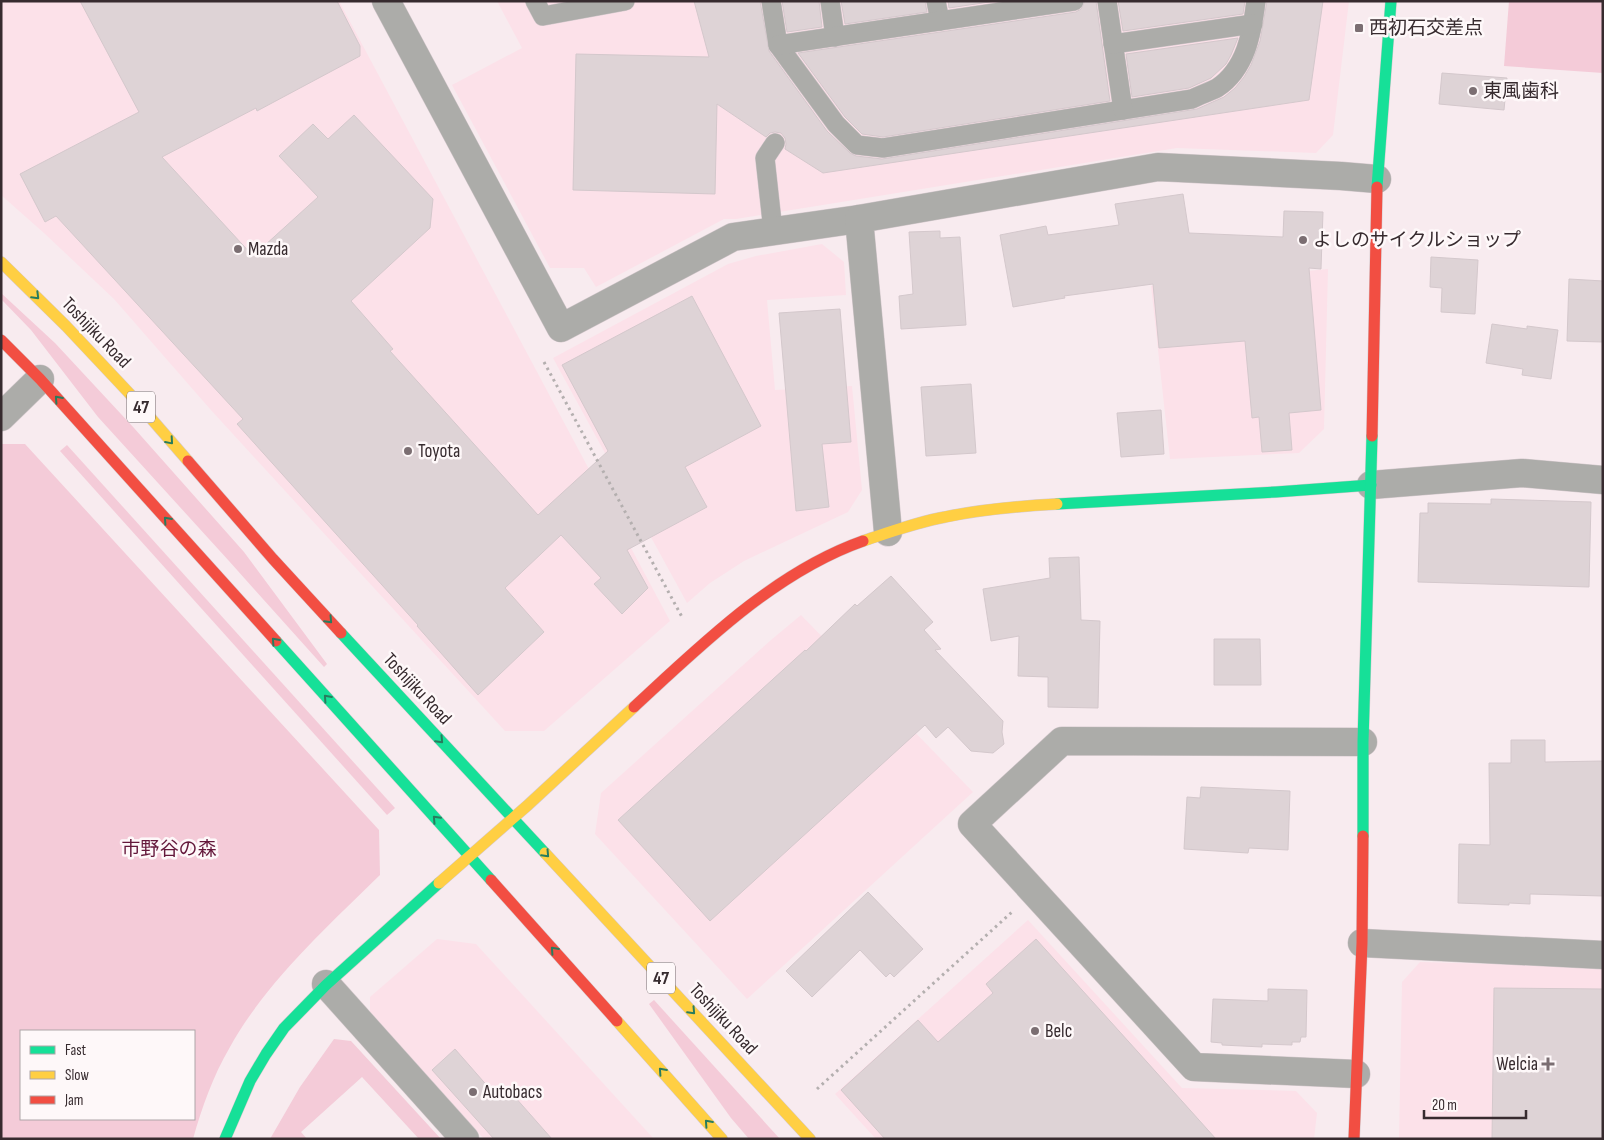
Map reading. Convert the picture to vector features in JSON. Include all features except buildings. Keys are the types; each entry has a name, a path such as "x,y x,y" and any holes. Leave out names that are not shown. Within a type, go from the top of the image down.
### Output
{"street":[{"path":"386,1 561,328 734,237 859,219 1158,167 1377,179"},
{"path":"1354,1139 1362,944 1363,742 1371,485 1377,179 1390,1"},
{"path":"859,219 888,532"},
{"name":"Toshijiku Road","path":"1,262 66,326 129,394 273,559 810,1139"},
{"path":"1,340 40,379 722,1139"},
{"path":"1,417 40,379"},
{"path":"225,1139 240,1100 259,1062 285,1026 326,984 718,630 756,601 812,564 851,545 888,532 943,517 994,509 1371,485 1522,473 1603,480"},
{"path":"1356,1074 1194,1067 972,824 1062,741 1363,742"},
{"path":"1362,944 1603,955"},
{"path":"326,984 465,1139"}],"lane":[{"path":"535,1 543,16 625,1"},
{"path":"771,1 778,45 836,124 858,145 883,148 1192,99 1217,88 1236,72 1245,52 1253,24 1256,1"},
{"path":"830,1 835,37"},
{"path":"936,1 940,21"},
{"path":"778,45 940,21 990,7 1074,1"},
{"path":"1107,1 1123,110"},
{"path":"1113,44 1253,24"},
{"path":"773,231 765,158 774,142"}],"path":[{"path":"544,362 682,617"},
{"path":"817,1089 1035,892"}],"shaded area":[{"path":"1,1 339,1 670,621 544,731 505,731 210,409 114,299 1,195"},
{"path":"497,1 1349,1 1333,135 1316,153 1177,148 736,219 724,219 596,287 584,268 550,268 452,85 522,48"},
{"path":"822,244 844,262 846,295 767,300 775,390 852,386 862,490 848,512 744,561 710,583 687,603 553,358 728,264 756,256"},
{"path":"1328,269 1324,429 1299,453 1170,459 1151,286"},
{"path":"801,615 973,792 747,999 595,834 601,793"},
{"name":"Belc","path":"1028,920 1182,1088 1296,1091 1317,1113 1314,1139 876,1139 835,1094"},
{"path":"437,939 476,944 654,1139 484,1139 370,1014 370,997"},
{"path":"1420,962 1603,967 1603,1139 1399,1139 1402,982"}],"green space":[{"path":"1509,1 1603,1 1603,73 1504,66"},
{"path":"1,293 55,343 134,428 244,552 327,664 324,667 98,417 31,330 1,299"},
{"name":"市野谷の森","path":"2,444 25,444 379,830 380,875 299,956 261,1000 224,1058 213,1080 193,1139 1,1139"},
{"path":"67,445 395,808 387,815 60,451"},
{"path":"654,1000 780,1139 749,1139 731,1118 649,1004"},
{"path":"334,1039 351,1041 441,1139 419,1139 362,1077 301,1132 307,1139 270,1139 300,1087"}],"traffic: fast":[{"path":"1377,187 1391,1"},
{"path":"1363,836 1363,742 1372,436"},
{"path":"1057,504 1371,485"},
{"path":"341,633 545,853"},
{"path":"276,641 491,880"},
{"path":"225,1139 250,1081 284,1028 326,985 439,883"}],"traffic: slow":[{"path":"1,262 66,326 129,393 188,461"},
{"path":"863,541 914,524 959,514 1001,508 1057,504"},
{"path":"439,883 528,805 634,707"},
{"path":"545,853 810,1139"},
{"path":"617,1021 722,1139"}],"traffic: jam":[{"path":"1372,436 1377,187"},
{"path":"1,340 40,379 276,641"},
{"path":"188,461 273,559 341,633"},
{"path":"634,707 741,612 800,571 831,554 863,541"},
{"path":"1354,1139 1362,943 1363,836"},
{"path":"491,880 617,1021"}],"place":[{"name":"西初石交差点","path":"1359,28"},
{"name":"東風歯科","path":"1473,91"},
{"name":"よしのサイクルショップ","path":"1303,240"},
{"name":"Mazda","path":"238,249"},
{"name":"Toyota","path":"408,451"},
{"name":"Belc","path":"1035,1031"},
{"name":"Welcia","path":"1548,1064"},
{"name":"Autobacs","path":"473,1092"}]}
